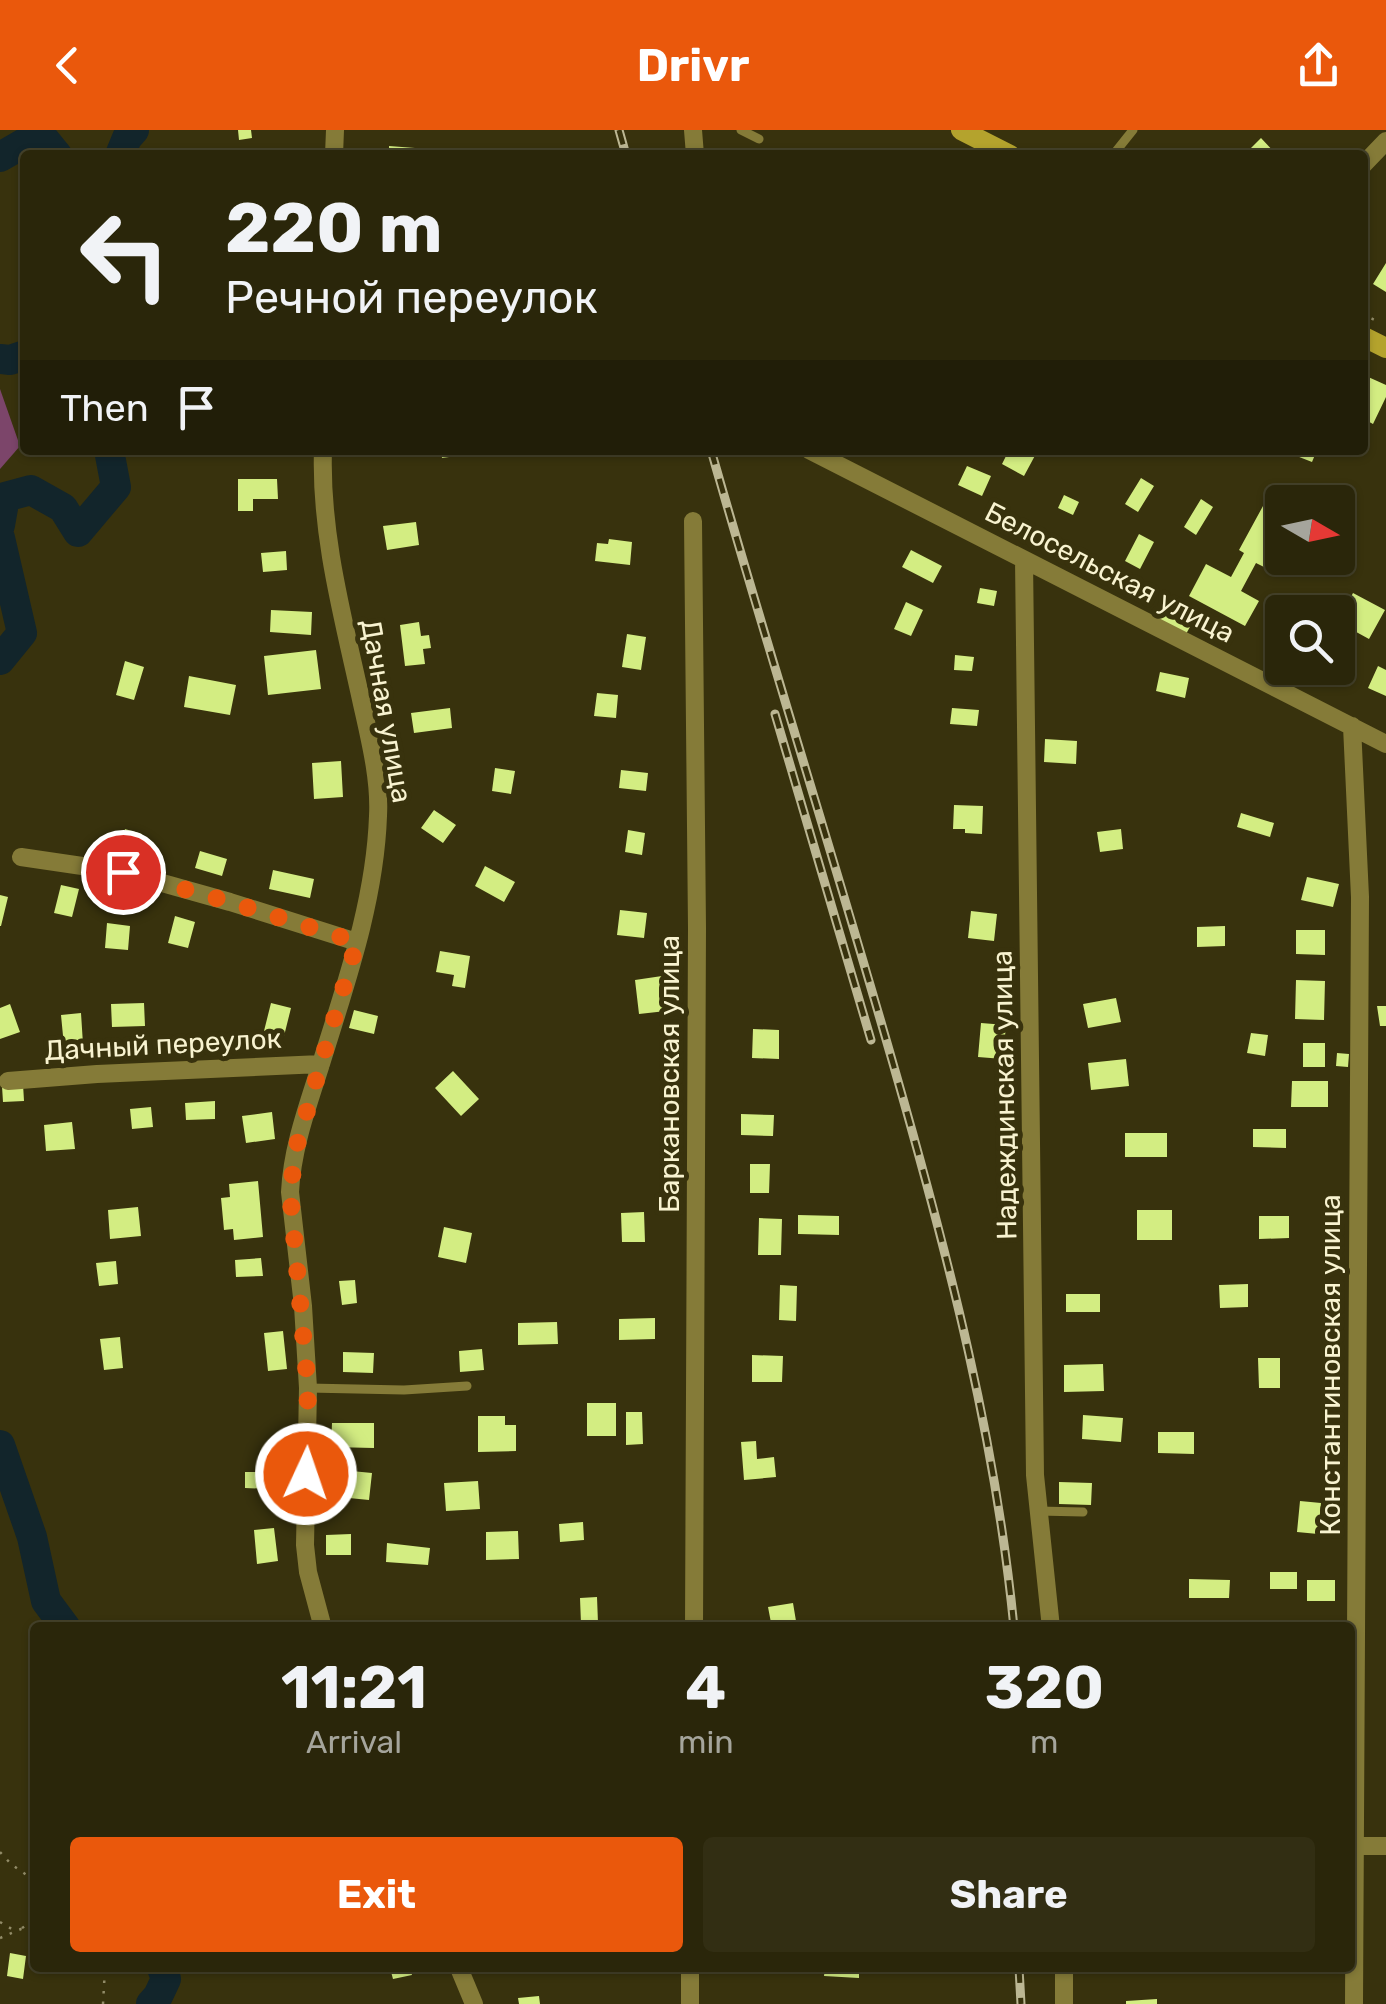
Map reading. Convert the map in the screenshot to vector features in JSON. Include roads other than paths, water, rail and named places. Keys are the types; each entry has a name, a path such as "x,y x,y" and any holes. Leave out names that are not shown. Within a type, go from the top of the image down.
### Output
{"street":[{"path":"961,130 1000,150"},
{"path":"1368,160 1386,141"},
{"name":"Дачная улица","path":"320,1622 305,1545 308,1388 290,1192 296,1148 357,942 376,852 379,810 325,518 323,455"},
{"name":"Белосельская улица","path":"819,455 1386,744"},
{"name":"Баркановская улица","path":"693,521 697,928 694,1622"},
{"name":"Надеждинская улица","path":"1024,560 1036,1476 1050,1622"},
{"name":"Константиновская улица","path":"1352,726 1360,897 1355,1846"},
{"path":"21,857 123,872 357,942"},
{"name":"Дачный переулок","path":"8,1082 321,1064"},
{"path":"1355,1846 1386,1846"},
{"path":"461,1972 474,2004"},
{"path":"690,1972 690,2004"},
{"path":"1064,1972 1064,2004"},
{"name":"Константиновская улица","path":"1354,1972 1354,2004"}],"lane":[{"path":"741,130 759,140"},
{"path":"1117,150 1133,130"},
{"path":"308,1388 404,1390 468,1386"},
{"path":"1038,1510 1083,1512"}],"waterway":[{"path":"122,150 134,130"},
{"path":"0,157 40,134 53,150"},
{"path":"0,359 20,357"},
{"path":"0,525 5,497 31,490 63,508 78,532 116,487 110,455"},
{"path":"0,538 22,633 0,660"},
{"path":"0,1445 32,1537 46,1601 62,1622"},
{"path":"151,2004 166,1979 163,1972"}],"railway":[{"path":"619,130 625,150"},
{"path":"712,455 935,1216 983,1420 1013,1622"},
{"path":"775,714 871,1040"},
{"path":"1019,1972 1021,2004"}]}
